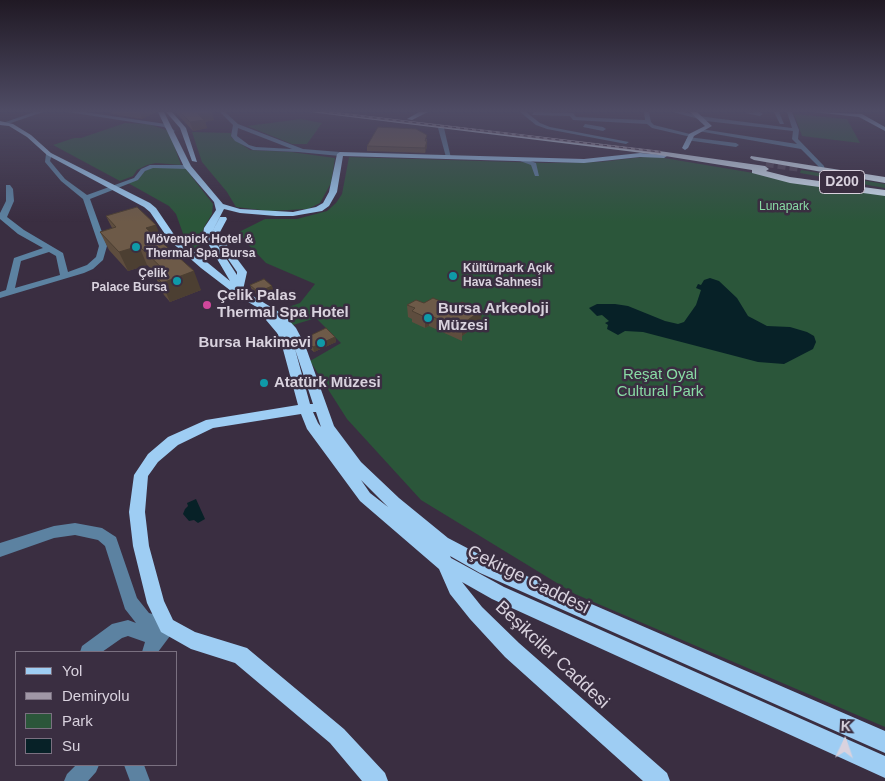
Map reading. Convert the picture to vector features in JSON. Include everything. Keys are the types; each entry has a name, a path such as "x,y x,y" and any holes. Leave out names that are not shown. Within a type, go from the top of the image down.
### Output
{"highway":[{"path":"615,148 664,156 822,170 885,182"},
{"path":"621,148 764,166"},
{"path":"656,148 764,166"},
{"path":"687,148 764,166 790,180 885,191"},
{"path":"797,169 781,165 780,172 794,177 885,191"},
{"name":"D200","path":"797,169 885,182"},
{"name":"D200","path":"797,169 885,191"}],"main road":[{"name":"Çekirge Caddesi","path":"43,148 49,154 115,185 138,199 153,210 172,238 204,266 239,292 280,317 292,330 328,428 356,466 394,503 442,543 475,562 885,742"},
{"path":"180,148 188,167 218,202 223,211"},
{"path":"189,148 199,169 226,201 216,232 219,240 242,272 239,292"},
{"path":"600,160 612,157 614,153 608,148"},
{"path":"223,211 294,214 319,209 326,204 333,192 343,154 522,160 600,160 640,155 664,156"},
{"name":"Çekirge Caddesi","path":"239,292 282,332 287,342 305,408 312,425 365,496 444,563 498,593 885,768"},
{"path":"324,417 311,408 305,408 211,423 173,441 153,458 141,475 138,512 141,546 156,602 167,626 191,640 240,655 337,736 376,781"},
{"name":"Beşikciler Caddesi","path":"442,543 444,563 456,588 476,613 512,650 659,781"}],"street":[{"path":"254,148 343,154"},
{"path":"296,148 302,151"},
{"path":"447,148 449,157"},
{"path":"804,148 822,166 822,170"},
{"path":"0,295 90,267 100,258 104,246 86,198 63,180 47,161 49,154"},
{"path":"522,160 534,164 540,175 540,163 547,160"},
{"path":"86,198 115,185 136,179 143,170 152,166 188,167"},
{"path":"8,186 10,200 2,216 21,232 60,255 64,275"},
{"path":"10,292 17,260 49,249"},
{"path":"0,550 54,532 75,529 102,534 111,542 131,603 144,620 167,626"},
{"path":"89,651 118,630 128,628 140,633 155,634 167,626"},
{"path":"150,651 152,645 167,626"},
{"path":"74,781 88,766"},
{"path":"134,766 140,781"}],"green space":[{"path":"59,148 175,148 181,165 156,163 147,165 137,170 133,176 120,181"},
{"path":"197,148 248,148 335,158 331,183 320,203 308,209 269,211 236,207 227,192 202,162"},
{"name":"Reşat Oyal Cultural Park","path":"652,156 885,195 885,727 575,594 421,500 347,419 310,361 341,343 316,318 293,325 277,311 300,303 315,284 266,263 237,233 265,219 297,219 327,211 342,194 349,157 547,163 600,162"},
{"path":"154,167 185,168 213,204 212,214 204,227 199,242 206,259 185,239 176,214 169,206 128,183 138,180 145,171"},
{"path":"801,170 885,184 885,188 800,173"}],"water":[{"path":"710,278 719,281 737,298 748,316 767,326 790,327 814,336 816,342 813,349 784,364 758,362 643,332 625,331 618,335 607,329 608,325 605,323 609,321 602,315 597,316 589,308 597,304 628,306 665,321 678,324 684,322 696,305 701,290 696,288 698,284 701,285 704,280"},
{"path":"196,499 205,519 198,523 194,520 189,521 183,514 188,506 187,503"}],"building":[{"path":"137,207 156,225 146,228 194,271 162,283 155,276 166,272 139,246 119,252 100,232 116,227 106,216"},
{"path":"264,279 272,286 258,292 250,285"},
{"path":"433,298 454,307 462,302 482,310 462,324 463,330 429,315 425,317 412,311 415,308 407,305 416,300 424,303"},
{"path":"326,328 335,337 313,347 306,340 305,338"}],"tunnel":[{"path":"766,163 800,168"}],"railway":[{"path":"630,148 660,152"}],"place":[{"name":"Mövenpick Hotel & Thermal Spa Bursa","path":"136,247"},
{"name":"Kültürpark Açık Hava Sahnesi","path":"453,276"},
{"name":"Çelik Palace Bursa","path":"177,281"},
{"name":"Çelik Palas Thermal Spa Hotel","path":"207,305"},
{"name":"Bursa Arkeoloji Müzesi","path":"428,318"},
{"name":"Bursa Hakimevi","path":"321,343"},
{"name":"Atatürk Müzesi","path":"264,383"}],"park label":[{"name":"Lunapark","path":"784,207"}]}
